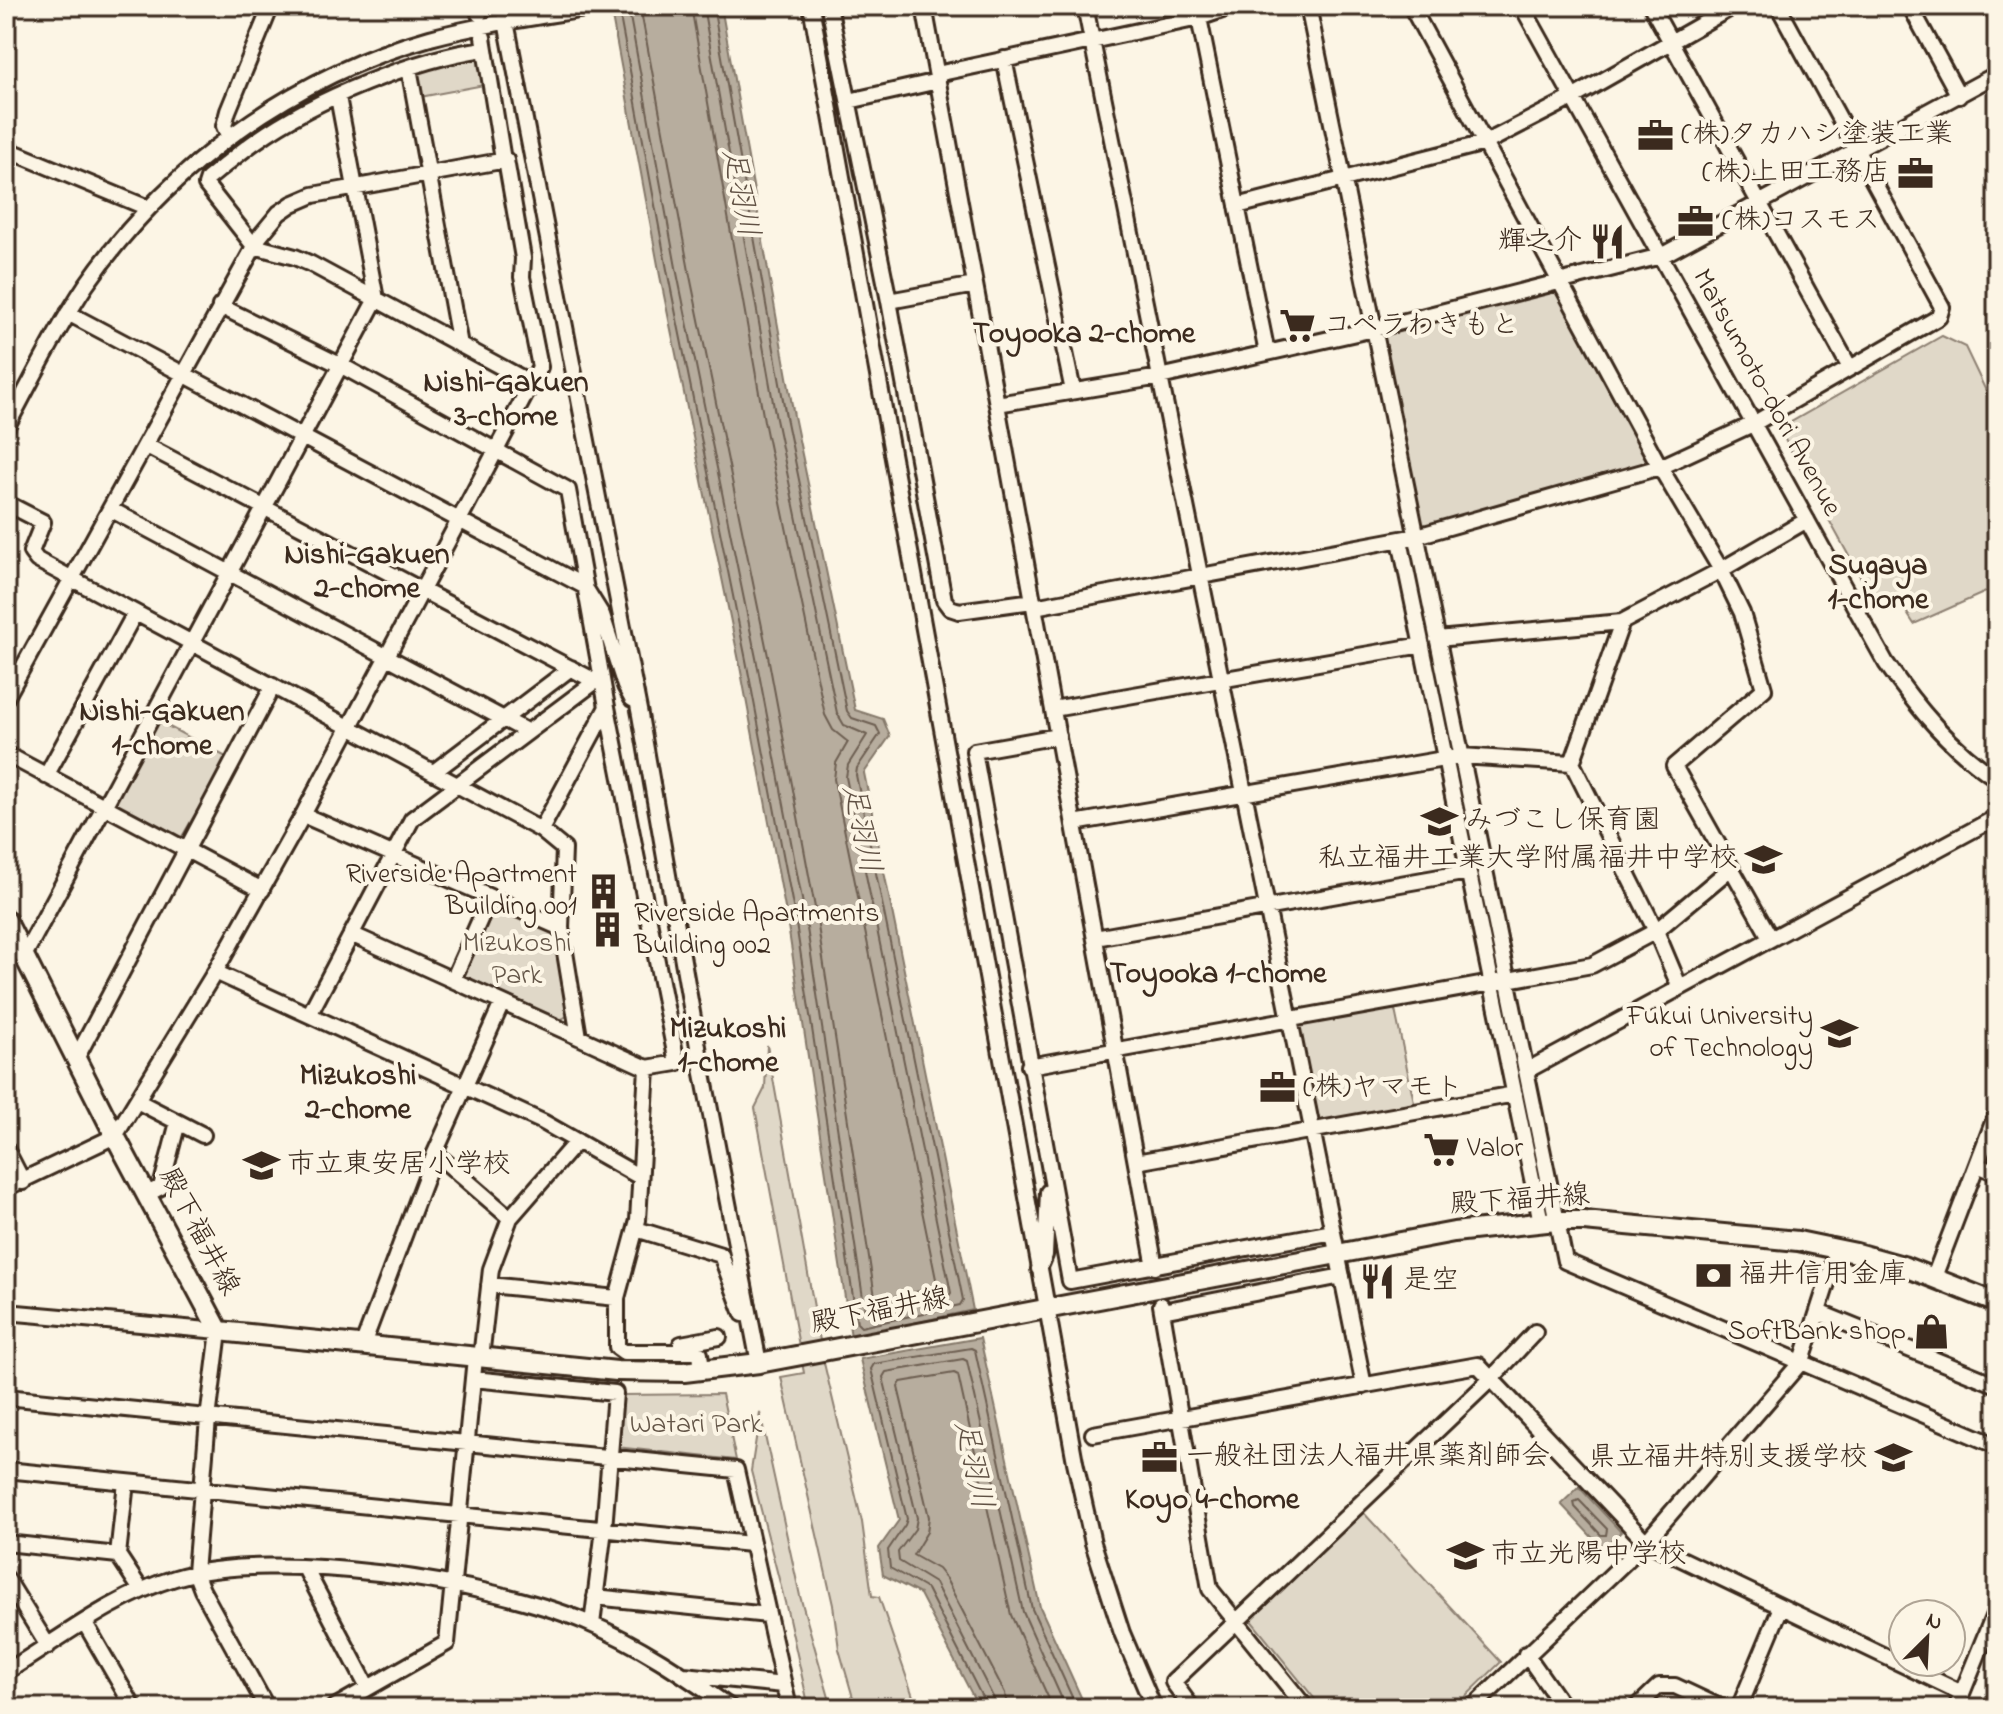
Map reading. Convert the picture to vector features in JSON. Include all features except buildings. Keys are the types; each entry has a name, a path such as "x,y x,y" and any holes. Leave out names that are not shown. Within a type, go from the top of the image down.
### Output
{"main road":[{"name":"殿下福井線","path":"6,920 115,1136 219,1331 478,1358 667,1373 759,1363 1454,1232 1548,1222 1643,1225 1798,1241 1838,1249 1934,1277 1997,1303"}],"street":[{"path":"229,137 224,126 228,111 271,6"},
{"path":"503,6 510,23 759,1363"},
{"path":"6,428 68,313 105,260 148,208 229,137 293,96 370,60 428,39 603,6"},
{"path":"811,6 1075,1462 1093,1543 1122,1633 1154,1708"},
{"path":"829,6 889,301 944,600 950,608 959,611 1034,604 1400,540 1660,467 1753,424 1939,317 1942,307 1778,6"},
{"path":"924,6 1155,1267"},
{"path":"1085,6 1364,1386"},
{"path":"849,101 1004,59 1199,18 1234,6"},
{"path":"1308,6 1437,639 1468,872 1515,1094 1548,1222 1565,1261 1997,1446"},
{"path":"1411,6 1742,613 1764,689 1674,766 1771,939"},
{"name":"Matsumoto-dori Avenue","path":"1522,6 1886,663 1942,734 1997,779"},
{"path":"1651,6 1850,368"},
{"path":"1237,206 1485,143 1572,98 1734,6"},
{"path":"1910,6 1959,96"},
{"path":"1199,18 1267,353"},
{"path":"6,1188 115,1136 262,890 540,367 522,277 523,258 484,43 409,68 338,97 256,140 208,179 206,185 210,193 254,246 295,257 531,383"},
{"path":"1004,59 1073,391"},
{"path":"409,68 460,345"},
{"path":"997,404 1160,377 1374,329 1661,256 1997,74"},
{"path":"24,956 376,299 338,97"},
{"path":"6,149 148,208"},
{"path":"6,698 220,306 268,225 292,204 313,195 503,160"},
{"path":"889,301 975,285"},
{"path":"220,306 342,366 568,490 598,680 607,707 677,1063 647,1068 351,934"},
{"path":"68,313 584,586 602,615 625,686 640,715"},
{"path":"145,445 598,680"},
{"path":"6,503 43,522 31,552 33,557 435,771 541,830 564,849 561,928 579,1037"},
{"path":"110,509 528,732"},
{"path":"1437,639 1622,622 1807,520"},
{"path":"1400,540 1422,645 1454,757 1507,979 1526,1071 1548,1222"},
{"path":"46,776 135,613"},
{"path":"1622,622 1572,763 1656,931 1680,988"},
{"path":"1053,709 1422,645"},
{"path":"435,771 571,668"},
{"path":"309,1015 412,819 598,680"},
{"path":"77,1057 273,686"},
{"path":"541,830 607,707"},
{"path":"1058,736 974,751 1070,1281 1333,1232"},
{"path":"6,754 262,890"},
{"path":"1074,823 1454,757 1572,763"},
{"path":"303,815 561,928"},
{"path":"1526,1071 1997,817"},
{"path":"1029,1066 1592,965 1656,931 1731,868"},
{"path":"1095,938 1468,872"},
{"path":"453,980 490,897"},
{"path":"215,972 543,1122 640,1177"},
{"path":"362,1347 435,1153 502,1003"},
{"path":"647,1068 636,1229 617,1298 617,1347 622,1352 696,1352 700,1354 702,1370"},
{"path":"1136,1162 1515,1094"},
{"path":"137,1101 203,1135"},
{"path":"1934,1277 1997,1112"},
{"path":"147,1194 161,1187 178,1122"},
{"path":"333,1708 447,1643 473,1379 491,1269 510,1218 577,1141"},
{"path":"6,1149 23,1182"},
{"path":"435,1153 510,1218"},
{"path":"1977,1165 1997,1173"},
{"path":"1039,1269 1045,1255 1050,1179"},
{"path":"636,1229 721,1255 741,1311 753,1329"},
{"path":"1472,1708 1646,1542 1802,1361 1838,1249"},
{"path":"1306,1708 1210,1589 1161,1308 1342,1276"},
{"path":"489,1285 617,1298"},
{"path":"6,1312 219,1331 195,1572 267,1708"},
{"path":"1818,1312 1997,1385"},
{"path":"1192,1708 1173,1682 1491,1379 1535,1332"},
{"path":"617,1342 684,1344 719,1337"},
{"path":"1093,1434 1478,1365 1646,1542 1962,1693"},
{"path":"473,1379 615,1393 604,1529 592,1624"},
{"path":"6,1397 736,1470 789,1708"},
{"path":"6,1470 751,1544"},
{"path":"126,1482 118,1555 141,1590"},
{"path":"6,1543 118,1555"},
{"path":"6,1672 141,1590 195,1572 256,1567 305,1568 453,1585 554,1610 592,1624 654,1654 731,1708"},
{"path":"305,1568 368,1688"},
{"path":"6,1578 48,1646"},
{"path":"595,1597 768,1615"},
{"path":"1739,1708 1781,1607"},
{"path":"1956,1708 1990,1643 1997,1607"},
{"path":"85,1623 134,1708"},
{"path":"1526,1654 1564,1708"},
{"path":"684,1675 784,1685"},
{"path":"1636,1708 1659,1686 1675,1686 1722,1708"}],"green space":[{"path":"478,57 484,85 420,97 416,73 446,62"},
{"path":"1561,283 1660,467 1415,530 1376,336"},
{"path":"1942,336 1965,347 1997,414 1997,587 1914,624 1895,595 1877,607 1779,429"},
{"path":"158,721 228,758 180,840 113,805"},
{"name":"Mizukoshi Park","path":"492,906 554,933 567,1016 558,1021 460,977"},
{"path":"1389,1007 1395,1010 1414,1102 1410,1108 1324,1124 1319,1120 1299,1027 1303,1023"},
{"path":"767,1045 824,1363 862,1522 872,1596 879,1597 917,1708 856,1708 839,1649 833,1605 781,1377 804,1373 755,1108 765,1088"},
{"name":"Watari Park","path":"722,1394 736,1460 616,1447 621,1395"},
{"path":"760,1413 800,1596 832,1708 809,1708 751,1471"},
{"path":"1362,1511 1501,1662 1454,1708 1322,1708 1249,1618"}],"water":[{"name":"足羽川","path":"610,6 721,6 794,416 855,710 883,719 890,736 864,773 973,1310 851,1337 787,919"},
{"name":"足羽川","path":"980,1338 1040,1607 1086,1708 979,1708 920,1594 883,1575 879,1548 899,1520 860,1359"},
{"path":"1579,1487 1621,1532 1603,1549 1561,1504"}],"place":[{"name":"(株)タカハシ塗装工業","path":"1655,135"},
{"name":"(株)上田工務店","path":"1916,173"},
{"name":"(株)コスモス","path":"1696,221"},
{"name":"輝之介","path":"1608,242"},
{"name":"コペラわきもと","path":"1297,326"},
{"name":"みづこし保育園","path":"1439,821"},
{"name":"私立福井工業大学附属福井中学校","path":"1764,859"},
{"name":"Riverside Apartment Building 001","path":"603,891"},
{"name":"Riverside Apartments Building 002","path":"608,930"},
{"name":"Fukui University of Technology","path":"1839,1033"},
{"name":"(株)ヤマモト","path":"1277,1088"},
{"name":"Valor","path":"1441,1149"},
{"name":"市立東安居小学校","path":"261,1165"},
{"name":"福井信用金庫","path":"1713,1275"},
{"name":"是空","path":"1377,1281"},
{"name":"SoftBank shop","path":"1932,1332"},
{"name":"一般社団法人福井県薬剤師会","path":"1160,1457"},
{"name":"県立福井特別支援学校","path":"1894,1458"},
{"name":"市立光陽中学校","path":"1465,1555"}],"district":[{"name":"Toyooka 2-chome","path":"1084,335"},
{"name":"Nishi-Gakuen 3-chome","path":"506,401"},
{"name":"Nishi-Gakuen 2-chome","path":"367,573"},
{"name":"Sugaya 1-chome","path":"1878,584"},
{"name":"Nishi-Gakuen 1-chome","path":"162,730"},
{"name":"Toyooka 1-chome","path":"1218,975"},
{"name":"Mizukoshi 1-chome","path":"728,1047"},
{"name":"Mizukoshi 2-chome","path":"358,1094"},
{"name":"Koyo 4-chome","path":"1212,1501"}]}
